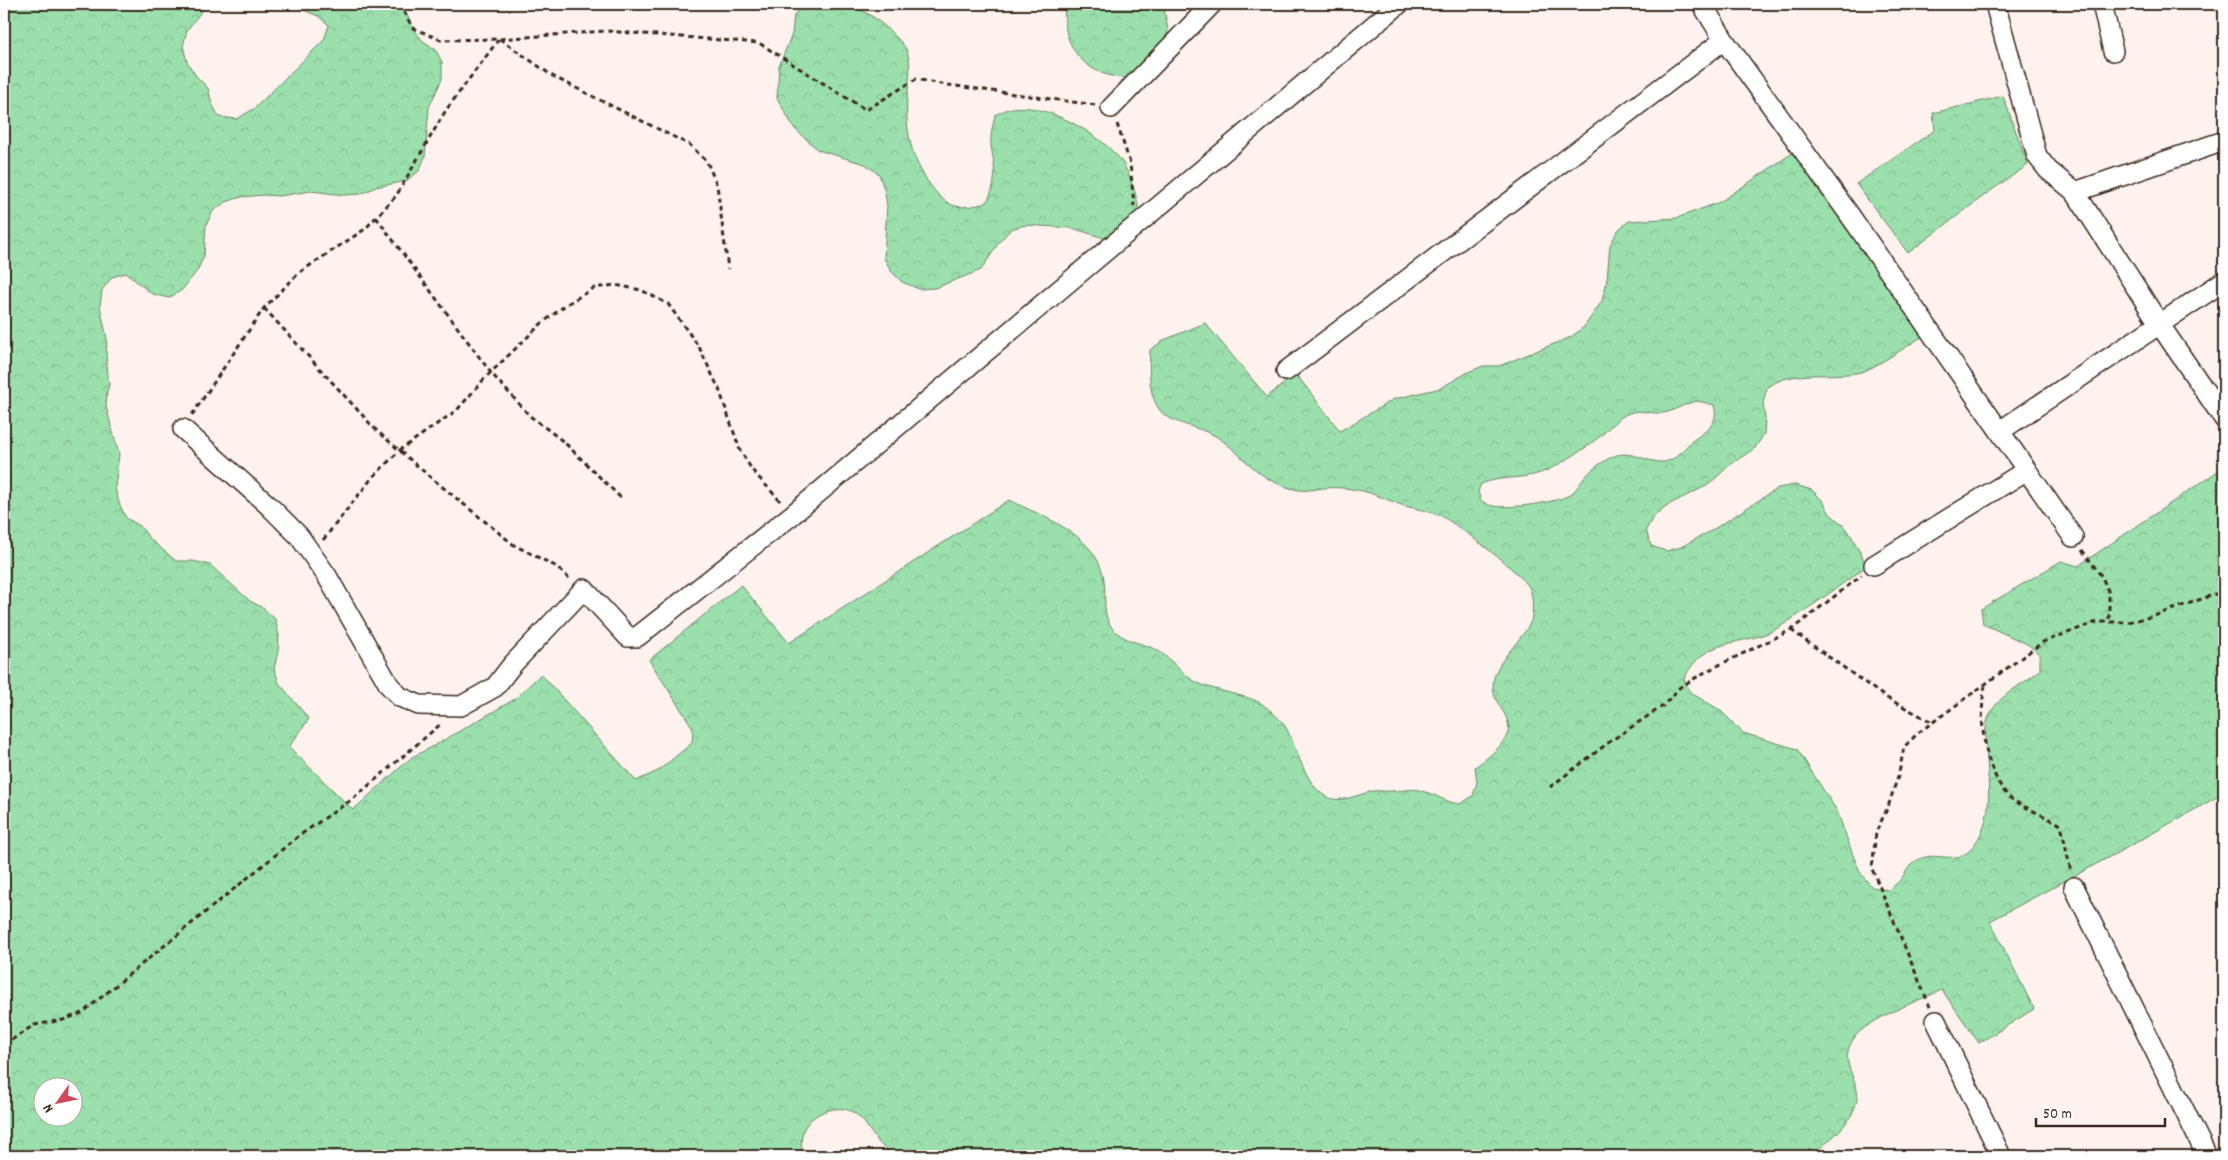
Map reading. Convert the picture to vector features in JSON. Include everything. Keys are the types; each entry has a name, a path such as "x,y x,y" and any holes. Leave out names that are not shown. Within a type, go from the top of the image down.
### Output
{"street":[{"path":"1111,108 1212,4"},
{"path":"183,429 268,505 299,536 327,576 390,685 400,697 419,705 461,706 495,687 512,665 584,589 628,637 637,637 792,515 1399,4"},
{"path":"1702,4 1724,40 2073,537"},
{"path":"1996,4 2037,156 2048,170 2075,192 2160,325 2224,419"},
{"path":"2102,4 2113,51"},
{"path":"1286,371 1724,40"},
{"path":"2075,192 2224,141"},
{"path":"2000,431 2224,281"},
{"path":"1874,565 2027,470"},
{"path":"2074,887 2207,1156"},
{"path":"1936,1022 2001,1156"}],"path":[{"path":"399,4 414,28 441,40 606,31 759,43 866,110 916,79 1111,108 1130,163 1136,224"},
{"path":"183,429 264,308 300,272 365,229 396,196 446,110 500,38"},
{"path":"500,38 554,76 654,125 690,145 707,162 718,185 728,270"},
{"path":"376,217 491,373 530,416 564,442 622,498"},
{"path":"312,554 372,478 400,450 456,410 541,324 594,288 615,285 641,290 668,304 699,347 719,389 740,450 752,470 792,515"},
{"path":"264,308 376,430 514,545 554,566 584,589"},
{"path":"2073,537 2102,577 2109,593 2109,622"},
{"path":"1550,787 1612,740 1663,706 1680,687 1707,671 1791,630 1874,565"},
{"path":"1936,1022 1872,869 1876,832 1888,807 1899,773 1904,746 1932,722 1985,686 1998,673 2043,642 2096,622 2128,622 2154,616 2224,591"},
{"path":"1791,630 1885,697 1932,722"},
{"path":"1985,686 1981,707 1982,730 1994,772 2010,798 2061,825 2074,887"},
{"path":"4,1045 34,1025 63,1020 82,1013 300,835 354,798 461,706"}],"green space":[{"path":"4,4 207,4 187,30 183,46 187,62 196,76 208,88 212,104 219,117 237,119 255,108 324,40 329,25 318,16 289,4 402,4 413,28 422,40 435,49 442,62 442,79 429,107 425,157 419,171 406,181 376,187 361,194 344,195 311,191 279,196 241,197 226,202 213,211 206,225 204,256 197,271 182,290 169,298 152,294 126,273 112,277 102,290 100,306 107,339 106,355 109,385 106,407 119,454 115,488 126,518 140,526 150,539 176,561 193,561 210,565 250,601 263,608 275,619 279,636 274,668 279,683 309,719 289,747 353,810 412,757 515,699 541,674 636,781 658,771 692,743 693,728 649,660 741,585 789,643 1009,500 1064,527 1087,546 1096,557 1104,579 1107,619 1116,632 1125,638 1157,650 1192,680 1213,689 1257,701 1276,715 1286,728 1312,783 1325,796 1343,799 1373,791 1412,789 1460,804 1473,796 1477,782 1475,767 1496,750 1506,737 1509,725 1495,697 1493,685 1500,664 1530,623 1533,606 1529,587 1524,580 1488,549 1441,516 1358,490 1324,488 1301,490 1281,485 1261,474 1217,437 1170,418 1155,403 1151,388 1150,350 1164,340 1205,323 1267,397 1296,374 1340,431 1394,399 1441,388 1468,372 1483,366 1499,366 1571,337 1584,327 1602,301 1607,279 1610,245 1618,230 1629,221 1677,218 1720,202 1797,150 1928,333 1867,370 1849,374 1789,378 1767,387 1763,403 1765,418 1764,434 1755,448 1730,465 1708,485 1666,506 1653,517 1646,530 1651,546 1666,551 1681,547 1711,531 1778,488 1795,485 1812,490 1823,501 1830,514 1842,524 1852,537 1867,566 1778,628 1765,634 1714,648 1693,665 1684,679 1691,693 1720,710 1743,733 1797,749 1837,811 1861,874 1872,887 1888,890 1899,881 1910,866 1920,859 1932,856 1958,857 1964,854 1970,850 1978,839 1984,826 1988,800 1987,722 2002,698 2040,670 2040,655 2029,645 1983,624 1981,609 2061,561 2078,566 2224,467 2224,793 1990,921 2034,1009 1979,1043 1942,990 1894,1011 1860,1031 1849,1047 1847,1056 1857,1092 1854,1109 1839,1131 1812,1156 895,1156 875,1138 863,1121 854,1113 849,1110 831,1109 815,1116 803,1130 801,1145 803,1156 4,1156","holes":["1698,401 1714,405 1715,418 1710,427 1669,461 1657,462 1631,455 1618,455 1594,468 1571,494 1545,503 1500,507 1489,505 1480,499 1478,491 1481,484 1489,481 1530,476 1548,470 1587,446 1629,413 1638,411 1663,413"]},
{"path":"804,4 830,4 859,9 879,21 904,46 907,51 910,74 907,97 908,132 914,155 931,186 937,194 949,203 955,206 968,207 986,203 994,182 991,142 995,115 1008,109 1022,107 1037,109 1071,122 1101,141 1113,152 1125,167 1136,195 1138,212 1135,224 1120,234 1104,238 1072,228 1025,225 1011,229 1000,241 981,270 935,288 919,289 902,282 891,271 884,258 887,205 879,174 865,164 818,150 794,128 777,98 779,66 792,34 794,15"},
{"path":"1065,4 1163,4 1168,30 1165,47 1132,78 1116,77 1102,73 1090,67 1072,47 1067,34"},
{"path":"2003,96 2028,165 1908,253 1856,184 1935,130 1933,113"}]}
